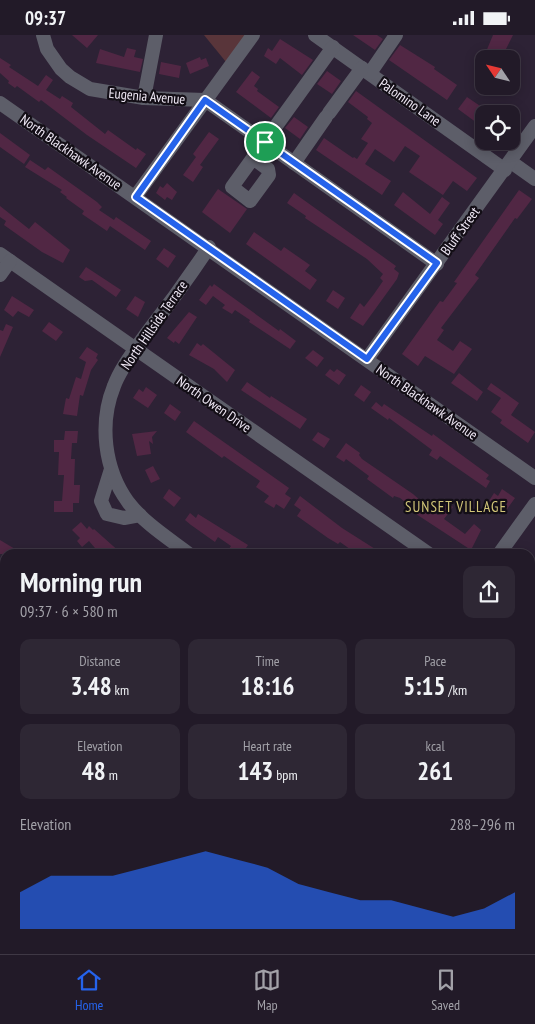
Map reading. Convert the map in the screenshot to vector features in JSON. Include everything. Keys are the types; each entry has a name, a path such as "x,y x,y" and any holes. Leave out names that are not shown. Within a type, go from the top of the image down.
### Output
{"street":[{"name":"Eugenia Avenue","path":"43,35 53,60 76,81 98,91 144,98 205,100 437,263"},
{"path":"144,98 156,35"},
{"path":"136,197 253,35"},
{"name":"Palomino Lane","path":"315,35 508,166 535,179"},
{"path":"365,70 387,35"},
{"path":"294,163 328,115 396,35"},
{"path":"253,158 333,47"},
{"name":"North Blackhawk Avenue","path":"0,103 209,247 535,478"},
{"name":"Bluff Street","path":"367,359 535,126"},
{"name":"North Hillside Terrace","path":"183,549 140,515 120,489 111,469 105,433 109,403 114,385 134,349 209,247"},
{"path":"0,275 5,257"},
{"name":"North Owen Drive","path":"5,257 422,549"},
{"path":"111,469 101,501 107,514 124,518 140,515"},
{"path":"503,549 535,504"}],"shaded area":[{"path":"204,35 246,35 226,62"}],"building":[{"path":"72,35 98,35 87,48"},
{"path":"353,35 377,35 383,39 375,50"},
{"path":"493,35 513,35 506,50 487,50"},
{"path":"280,39 313,60 302,75 280,58 276,64 264,56 268,48 272,51"},
{"path":"400,45 435,67 434,69 457,85 447,100 389,60"},
{"path":"127,48 136,50 134,57 143,59 140,72 96,63 100,49 124,57"},
{"path":"200,57 201,60 206,58 209,66 190,74 186,63"},
{"path":"0,58 11,65 9,67 38,86 46,75 53,80 46,90 60,99 62,96 73,103 71,107 105,134 108,130 136,150 137,148 146,154 136,168 87,135 41,100 39,102 17,86 15,88 8,83 9,81 0,73"},
{"path":"161,62 181,66 179,78 159,74"},
{"path":"252,71 260,77 254,86 258,89 257,91 279,107 271,118 236,92"},
{"path":"327,71 341,81 332,94 317,84"},
{"path":"356,91 477,178 467,191 453,181 443,195 409,172 420,156 405,146 394,162 375,149 365,164 391,181 382,195 316,150 324,138 357,159 368,143 361,139 372,123 367,119 368,117 348,102"},
{"path":"467,97 479,105 475,105 475,122 458,109"},
{"path":"294,117 308,127 300,139 285,128"},
{"path":"209,132 219,139 200,165 203,167 193,182 183,175 196,157 193,154"},
{"path":"0,133 30,155 24,164 0,147"},
{"path":"30,160 45,170 48,167 97,202 102,207 99,210 114,220 116,217 151,241 145,250 110,226 107,231 82,214 84,211 66,198 60,192 62,190 25,167"},
{"path":"167,183 177,192 172,200 167,197 165,200 156,193 160,186 163,188"},
{"path":"218,189 247,209 230,233 202,212"},
{"path":"519,190 532,199 517,219 515,218 475,275 479,278 441,328 444,330 437,340 453,351 460,341 472,349 454,374 425,356 418,366 402,354 440,301 443,302 457,283 454,282"},
{"path":"403,192 430,214 442,197 450,203 438,220 443,224 435,235 394,205"},
{"path":"294,193 396,266 394,269 399,273 397,279 363,326 350,318 360,303 364,307 374,294 383,281 380,278 383,274 367,259 305,218 306,216 287,203"},
{"path":"0,206 29,229 35,222 70,250 63,263 42,252 4,225 6,221 0,217"},
{"path":"254,232 281,251 284,247 310,265 305,271 317,280 310,290 246,244"},
{"path":"164,248 176,256 168,268 156,259"},
{"path":"86,267 121,290 116,297 92,280 85,281 79,277"},
{"path":"214,284 296,341 290,349 249,322 250,320 235,310 232,314 222,308 225,305 213,296 206,305 199,300 210,285 212,287"},
{"path":"333,290 345,298 338,309 326,301"},
{"path":"12,296 34,310 29,317 18,311 13,317 4,310"},
{"path":"135,296 145,302 138,317 126,309"},
{"path":"189,312 197,317 179,344 175,341 174,343 167,338"},
{"path":"49,322 63,332 56,341 42,331"},
{"path":"6,324 13,327 0,357 0,330 3,331"},
{"path":"197,343 201,346 203,344 235,370 227,382 214,369 189,355"},
{"path":"87,347 98,354 96,358 98,360 91,370 83,396 80,395 77,416 63,414 66,398 69,399 76,377 81,379 86,362 79,358"},
{"path":"313,350 324,358 317,367 305,358"},
{"path":"330,369 334,372 337,369 346,375 339,385 325,375"},
{"path":"459,373 483,392 477,401 451,383"},
{"path":"247,382 270,398 271,396 307,419 300,429 241,390"},
{"path":"491,383 519,403 511,415 535,432 528,443 500,423 502,420 491,412 501,398 487,389"},
{"path":"361,385 371,392 364,402 354,395"},
{"path":"146,387 157,395 148,408 133,398 139,389 143,392"},
{"path":"376,402 382,407 384,404 432,436 433,434 489,475 486,479 490,481 486,488 440,456 437,460 429,455 432,450 389,418 388,420 371,408"},
{"path":"170,404 181,412 175,421 164,413"},
{"path":"194,421 289,488 285,494 291,498 284,509 276,504 274,508 264,502 269,496 256,487 260,481 224,456 222,458 186,432"},
{"path":"65,431 78,431 77,443 72,443 71,459 75,459 74,485 80,485 79,503 73,503 73,512 54,512 54,501 62,501 64,475 58,475 59,452 54,452 54,440 64,440"},
{"path":"157,431 152,437 153,444 149,441 151,454 137,456 132,434"},
{"path":"318,432 330,439 324,448 312,440"},
{"path":"346,443 360,453 359,455 362,459 413,494 421,501 420,503 438,515 447,503 453,507 444,519 465,534 474,524 481,530 472,549 416,514 418,512 400,498 394,496 393,498 367,479 369,476 346,459 344,462 336,457"},
{"path":"153,466 160,479 151,483 145,470"},
{"path":"169,489 181,498 174,507 163,498"},
{"path":"502,489 515,498 505,512 489,501 494,493 498,496"},
{"path":"300,496 342,528 375,549 350,549 340,542 338,544 297,516 301,510 294,505"},
{"path":"190,513 196,518 198,514 248,545 245,549 229,549 231,546 218,537 215,542 185,520"},
{"path":"81,522 87,529 89,526 94,529 116,549 96,549 89,541 82,547 77,541 80,538 72,530"},
{"path":"0,540 15,549 0,549"}],"district":[{"name":"SUNSET VILLAGE","path":"456,507"}],"route":[{"path":"205,100 265,142 437,263 367,359 136,197 205,100"}]}
